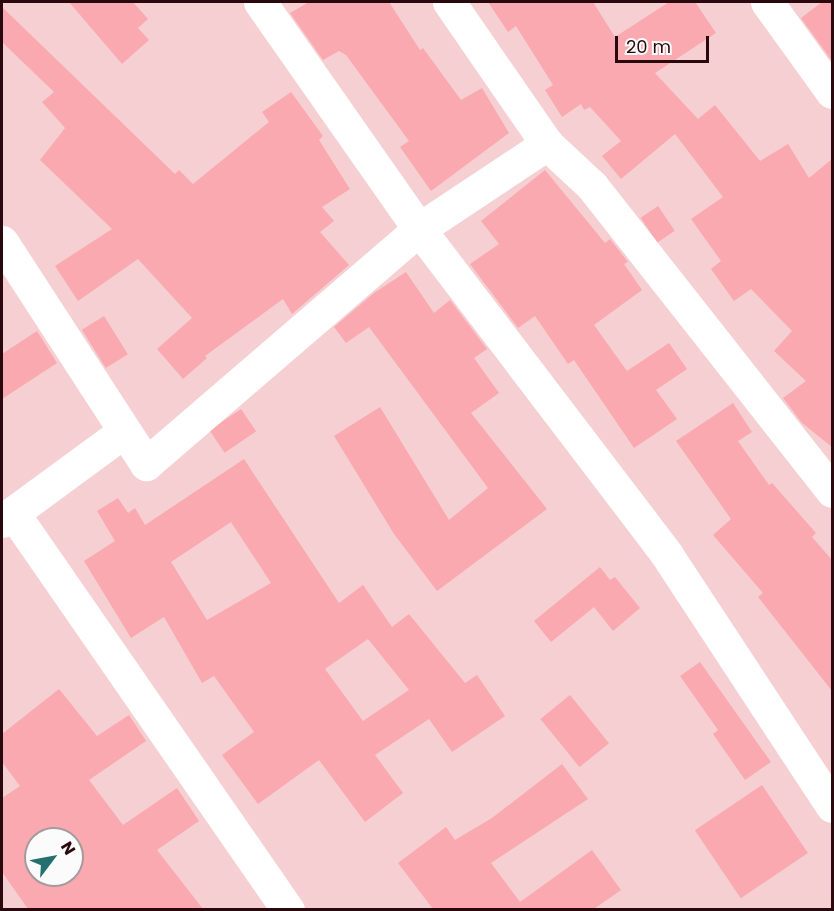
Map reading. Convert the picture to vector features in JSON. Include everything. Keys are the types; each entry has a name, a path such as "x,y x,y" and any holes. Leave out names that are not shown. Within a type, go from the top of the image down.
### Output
{"street":[{"path":"260,2 419,230 668,555 832,806"},
{"path":"449,2 547,144 592,186 832,491"},
{"path":"767,2 832,92"},
{"path":"2,242 123,432 146,464 419,230 547,144"},
{"path":"123,432 7,517 288,909"}],"building":[{"path":"69,2 133,2 148,19 138,28 149,40 122,64"},
{"path":"309,2 389,2 420,50 423,48 461,100 482,88 509,133 431,191 400,147 409,141 346,55 339,51 323,60 290,13"},
{"path":"488,2 593,2 615,37 669,2 695,2 716,33 655,73 698,119 715,105 760,161 788,144 809,178 832,159 832,447 802,423 783,398 806,381 774,351 792,331 751,289 734,301 711,269 721,261 691,219 723,197 675,134 621,179 602,156 621,141 590,107 584,110 581,104 562,117 545,90 553,85 516,26 508,32"},
{"path":"822,2 832,2 832,61 801,18"},
{"path":"2,7 175,174 179,170 193,184 269,122 262,112 291,92 323,136 319,140 350,189 322,207 334,221 320,232 349,265 292,314 283,299 205,356 207,358 183,379 157,349 192,318 138,259 78,301 55,266 112,229 40,160 65,128 42,102 54,92 2,42"},
{"path":"545,170 605,243 610,239 628,262 624,264 642,290 594,325 627,371 669,343 687,369 656,390 677,419 634,448 574,360 568,364 535,316 518,328 470,264 499,244 481,221"},
{"path":"658,206 675,231 657,243 641,218"},
{"path":"406,272 434,313 450,300 487,349 474,358 499,393 471,413 547,509 437,591 394,534 334,436 380,407 449,520 488,488 369,327 346,343 334,327 374,293"},
{"path":"104,316 128,354 106,368 82,330"},
{"path":"37,331 57,363 2,399 2,354"},
{"path":"733,403 752,432 738,441 769,485 772,483 816,533 812,537 832,560 832,691 758,597 763,593 713,535 731,519 676,441"},
{"path":"241,409 256,431 225,453 209,430"},
{"path":"244,459 339,603 363,585 392,627 409,614 465,683 477,675 505,716 452,752 429,719 375,755 403,793 365,822 319,760 258,804 222,755 254,732 214,676 202,683 164,617 131,638 84,561 115,541 97,511 118,498 128,513 135,508 145,525","holes":["231,522 271,583 207,620 171,562","368,639 409,690 363,721 325,669"]},
{"path":"600,567 610,580 615,577 640,608 613,631 594,607 551,642 534,621"},
{"path":"700,662 771,762 745,780 713,734 718,730 680,676"},
{"path":"59,689 97,736 129,715 146,741 89,780 123,825 177,788 199,821 157,850 203,909 28,909 2,872 2,798 20,786 2,762 2,734"},
{"path":"570,695 609,743 579,767 540,719"},
{"path":"562,764 588,799 491,863 520,902 592,850 621,890 594,909 433,909 398,863 446,827 455,840 492,818"},
{"path":"762,785 808,853 741,898 695,830"}]}
